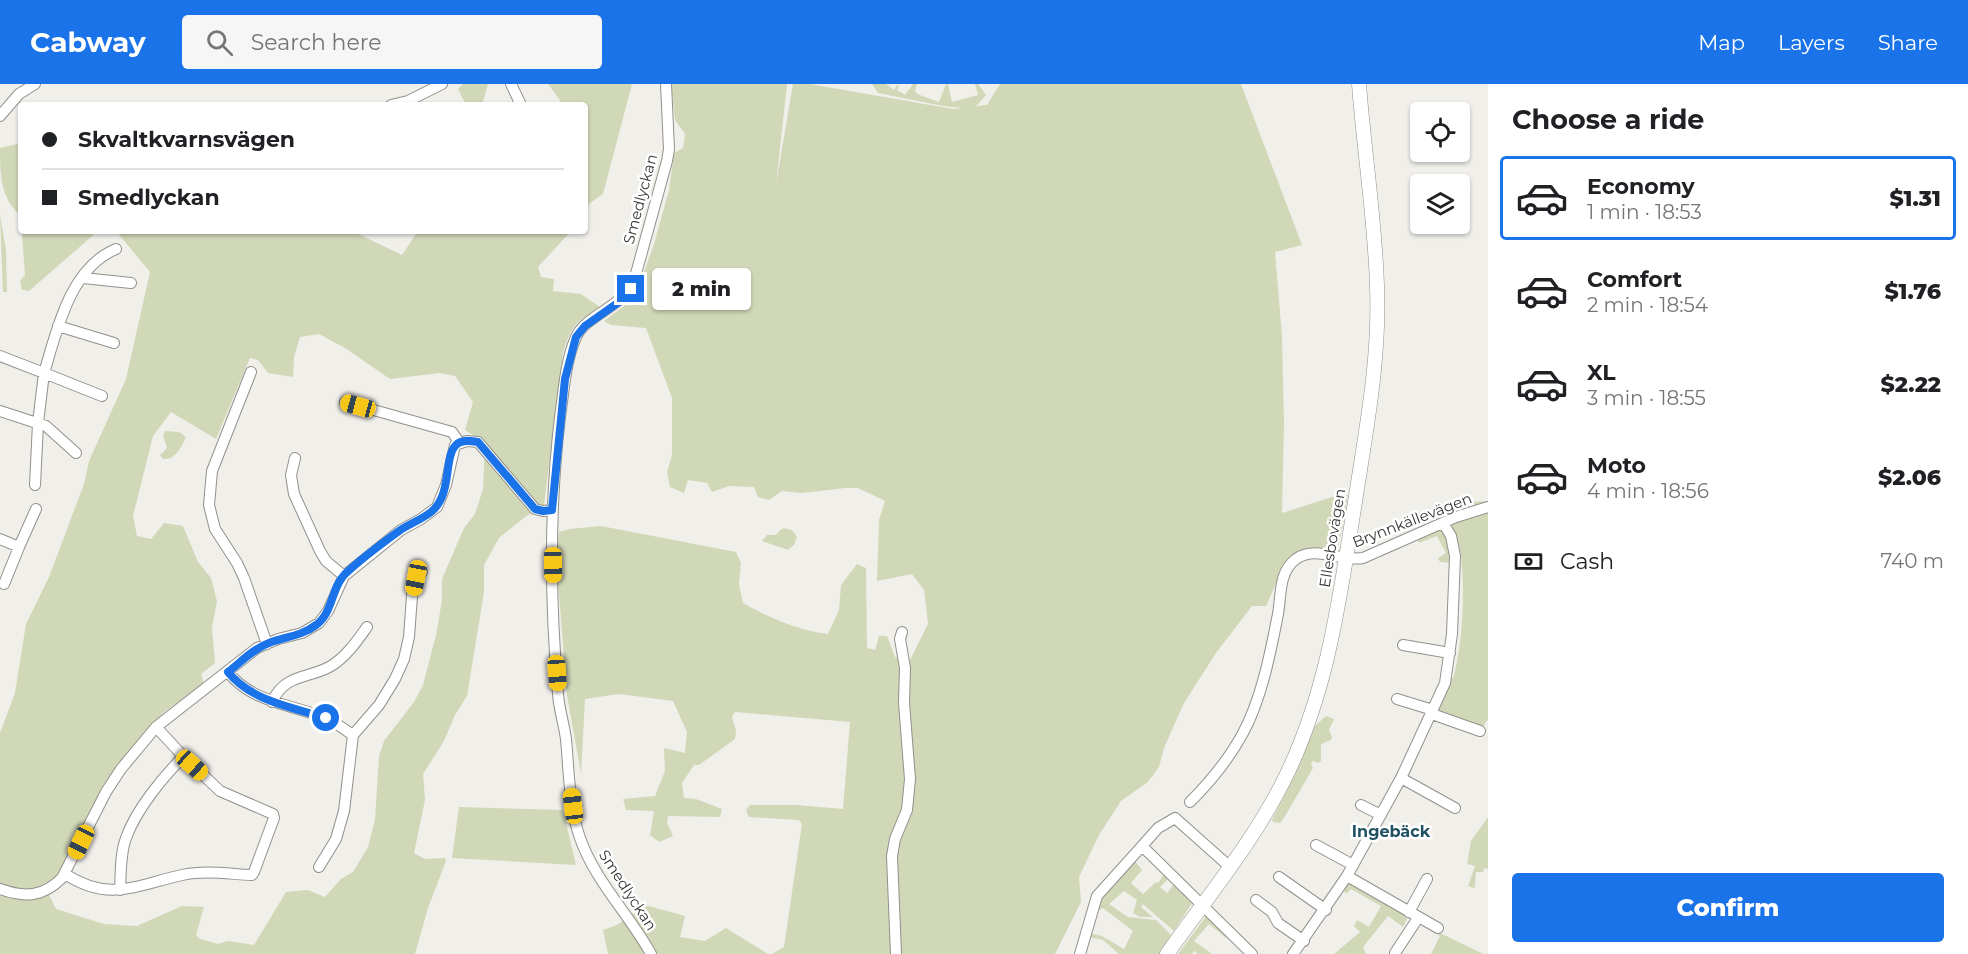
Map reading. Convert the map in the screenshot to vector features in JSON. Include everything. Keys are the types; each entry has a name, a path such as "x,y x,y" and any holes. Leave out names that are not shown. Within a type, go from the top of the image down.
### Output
{"main road":[{"name":"Ellesbovägen","path":"1167,954 1230,867 1272,803 1301,740 1326,664 1373,391 1377,338 1377,286 1359,84"}],"street":[{"path":"0,116 19,94 35,84"},
{"path":"410,102 442,84"},
{"path":"511,84 516,102"},
{"name":"Smedlyckan","path":"651,954 591,863 577,829 566,735 558,697 553,626 552,510 565,379 571,354 579,332 619,302 634,281 669,149 666,84"},
{"path":"35,485 38,423 44,373 58,326 70,296 83,278 106,254 116,249"},
{"path":"83,278 131,283"},
{"path":"58,326 114,343"},
{"path":"0,356 102,396"},
{"path":"251,372 212,471 209,505 215,529 244,578 267,644"},
{"path":"345,402 452,432 459,442"},
{"path":"0,411 46,426 76,453"},
{"path":"0,890 23,895 42,893 52,888 65,874 106,792 121,769 156,727 257,648 302,633 319,623 328,611 344,576 401,530 437,507 446,485 452,452 459,442 478,442 535,509 552,510"},
{"path":"295,458 291,475 296,499 326,561 344,576"},
{"name":"Brynnkällevägen","path":"1190,802 1226,761 1245,730 1270,652 1279,609 1282,579 1286,570 1297,558 1311,554 1354,560 1363,558 1443,522 1488,507"},
{"path":"4,584 36,510"},
{"path":"1293,954 1326,910 1347,876 1401,778 1445,683 1454,612 1455,556 1451,536 1443,522"},
{"path":"0,539 19,547"},
{"path":"319,867 336,840 344,811 353,735 379,705 399,670 409,637 412,596 416,578 422,572"},
{"path":"272,702 287,683 297,677 320,671 336,662 351,648 367,627"},
{"path":"896,954 892,856 895,839 907,810 910,779 904,703 905,668 900,647 902,632"},
{"path":"1403,645 1450,653"},
{"path":"228,672 241,684 272,702 326,718 353,735"},
{"path":"1397,699 1480,731"},
{"path":"65,874 81,884 101,889 120,890 140,888 206,872 252,875 254,872 274,820 273,814 220,791 183,757 156,727"},
{"path":"120,890 126,836 167,773 183,757"},
{"path":"1401,778 1455,808"},
{"path":"1361,805 1381,815"},
{"path":"1080,954 1097,896 1158,828 1175,818 1230,867"},
{"path":"1316,845 1353,865"},
{"path":"1142,846 1252,954"},
{"path":"1347,876 1438,928"},
{"path":"1279,878 1326,910"},
{"path":"1395,953 1414,915 1427,879"},
{"path":"1256,900 1272,912 1278,923 1304,941"}],"green space":[{"path":"463,84 488,84 483,102 464,102 458,89"},
{"path":"548,84 632,84 603,194 588,206 588,102 560,102"},
{"path":"671,84 787,84 776,184 793,84 810,84 953,109 962,108 878,93 872,84 886,84 894,90 897,85 899,86 897,90 905,95 913,84 917,84 915,91 917,94 939,102 948,84 952,102 978,95 975,84 978,84 986,95 976,106 987,105 1000,84 1241,84 1302,245 1275,252 1282,336 1284,423 1282,513 1332,497 1348,495 1339,544 1331,550 1311,549 1281,572 1266,606 1252,606 1216,653 1184,703 1164,748 1159,767 1148,782 1121,801 1099,835 1079,877 1081,902 1055,954 772,954 784,947 802,824 799,820 749,817 746,810 750,805 796,805 843,809 850,722 735,712 732,717 736,730 735,739 699,765 694,765 682,783 684,798 696,799 722,809 720,817 668,816 667,823 673,836 659,842 650,835 654,811 626,810 623,799 655,796 665,771 664,748 685,753 687,732 673,701 619,694 585,699 581,774 567,695 558,581 559,532 601,526 736,552 741,563 739,584 743,603 784,623 828,634 839,610 841,585 857,564 866,568 867,648 875,650 879,636 887,636 895,657 910,660 928,624 924,590 912,574 877,581 879,520 885,501 858,488 802,493 782,491 769,500 758,497 754,487 729,486 712,492 707,483 688,480 684,493 670,487 667,472 672,455 672,398 646,328 611,325 604,321 635,298 654,244 669,190 674,153 683,148 685,134 675,120"},
{"path":"18,144 18,213 8,200 2,184 0,148"},
{"path":"0,214 6,251 7,292 3,292"},
{"path":"22,234 95,234 29,291 22,290 20,281 25,275"},
{"path":"118,234 358,234 402,255 416,234 568,234 538,267 541,277 554,279 553,291 581,294 600,307 583,318 572,329 568,338 563,353 544,505 499,538 484,565 484,592 467,696 455,715 444,741 423,774 425,800 414,853 425,859 445,858 446,861 428,908 415,954 0,954 0,733 15,693 26,624 49,577 84,484 89,461 126,379 150,272","holes":["319,334 345,348 390,379 440,373 455,376 473,402 465,430 485,443 483,489 475,514 464,528 442,579 442,600 436,635 423,685 414,702 384,741 379,756 375,819 368,847 353,872 341,879 325,897 308,890 286,892 254,945 228,941 218,944 200,939 196,935 204,907 182,906 137,926 104,924 56,909 44,885 60,873 104,784 135,743 164,712 204,684 201,674 215,663 212,628 217,601 211,578 198,562 183,526 164,523 151,539 137,536 133,516 153,436 171,412 216,439 250,358 258,360 268,373 293,377 294,357 300,337"]},
{"path":"165,431 179,432 186,437 180,449 168,459 163,459 160,455 167,448 163,436"},
{"path":"1488,501 1488,719 1482,728 1437,710 1448,678 1453,678 1459,650 1462,617 1461,555 1450,524 1471,515 1469,502"},
{"path":"784,528 792,530 797,537 794,545 788,550 762,541 767,535 776,535"},
{"path":"1440,530 1449,538 1452,563 1440,562 1438,558 1446,553 1437,536 1419,543 1418,540"},
{"path":"1326,716 1334,719 1329,730 1332,737 1331,740 1321,744 1321,761 1318,763 1313,761 1311,764 1313,768 1284,818 1280,823 1273,822 1314,727"},
{"path":"459,807 563,810 576,865 452,858"},
{"path":"1488,817 1488,869 1484,868 1483,872 1476,872 1473,888 1468,886 1475,866 1467,864 1471,841"},
{"path":"1134,860 1142,870 1131,883 1143,894 1156,882 1158,883 1165,873 1169,878 1160,887 1167,893 1175,883 1194,900 1174,931 1144,905 1141,905 1142,908 1153,917 1140,917 1133,913 1137,900 1124,891 1109,904 1128,917 1156,920 1171,935 1160,954 1119,954 1103,940 1088,937 1089,933 1102,936 1124,949 1133,931 1103,908 1098,911 1094,907"},
{"path":"1353,883 1409,915 1403,927 1388,916 1363,947 1366,954 1334,954 1360,932 1354,926 1357,920 1369,927 1381,906 1351,889 1346,894 1343,889"},
{"path":"645,905 685,916 680,937 705,941 726,928 768,954 608,954 603,930 617,925"},
{"path":"1206,916 1227,936 1226,938 1209,924 1194,941 1212,954 1198,954 1194,951 1192,954 1178,954"},
{"path":"1430,928 1483,954 1431,954 1440,936"}],"district":[{"name":"Ingebäck","path":"1391,831"}],"route":[{"path":"326,718 272,702 233,679 228,672 257,648 278,639 302,633 319,623 328,611 344,576 401,530 437,507 446,485 452,452 459,442 478,442 535,509 552,510 565,379 576,337 585,326 619,302 631,289"}]}
